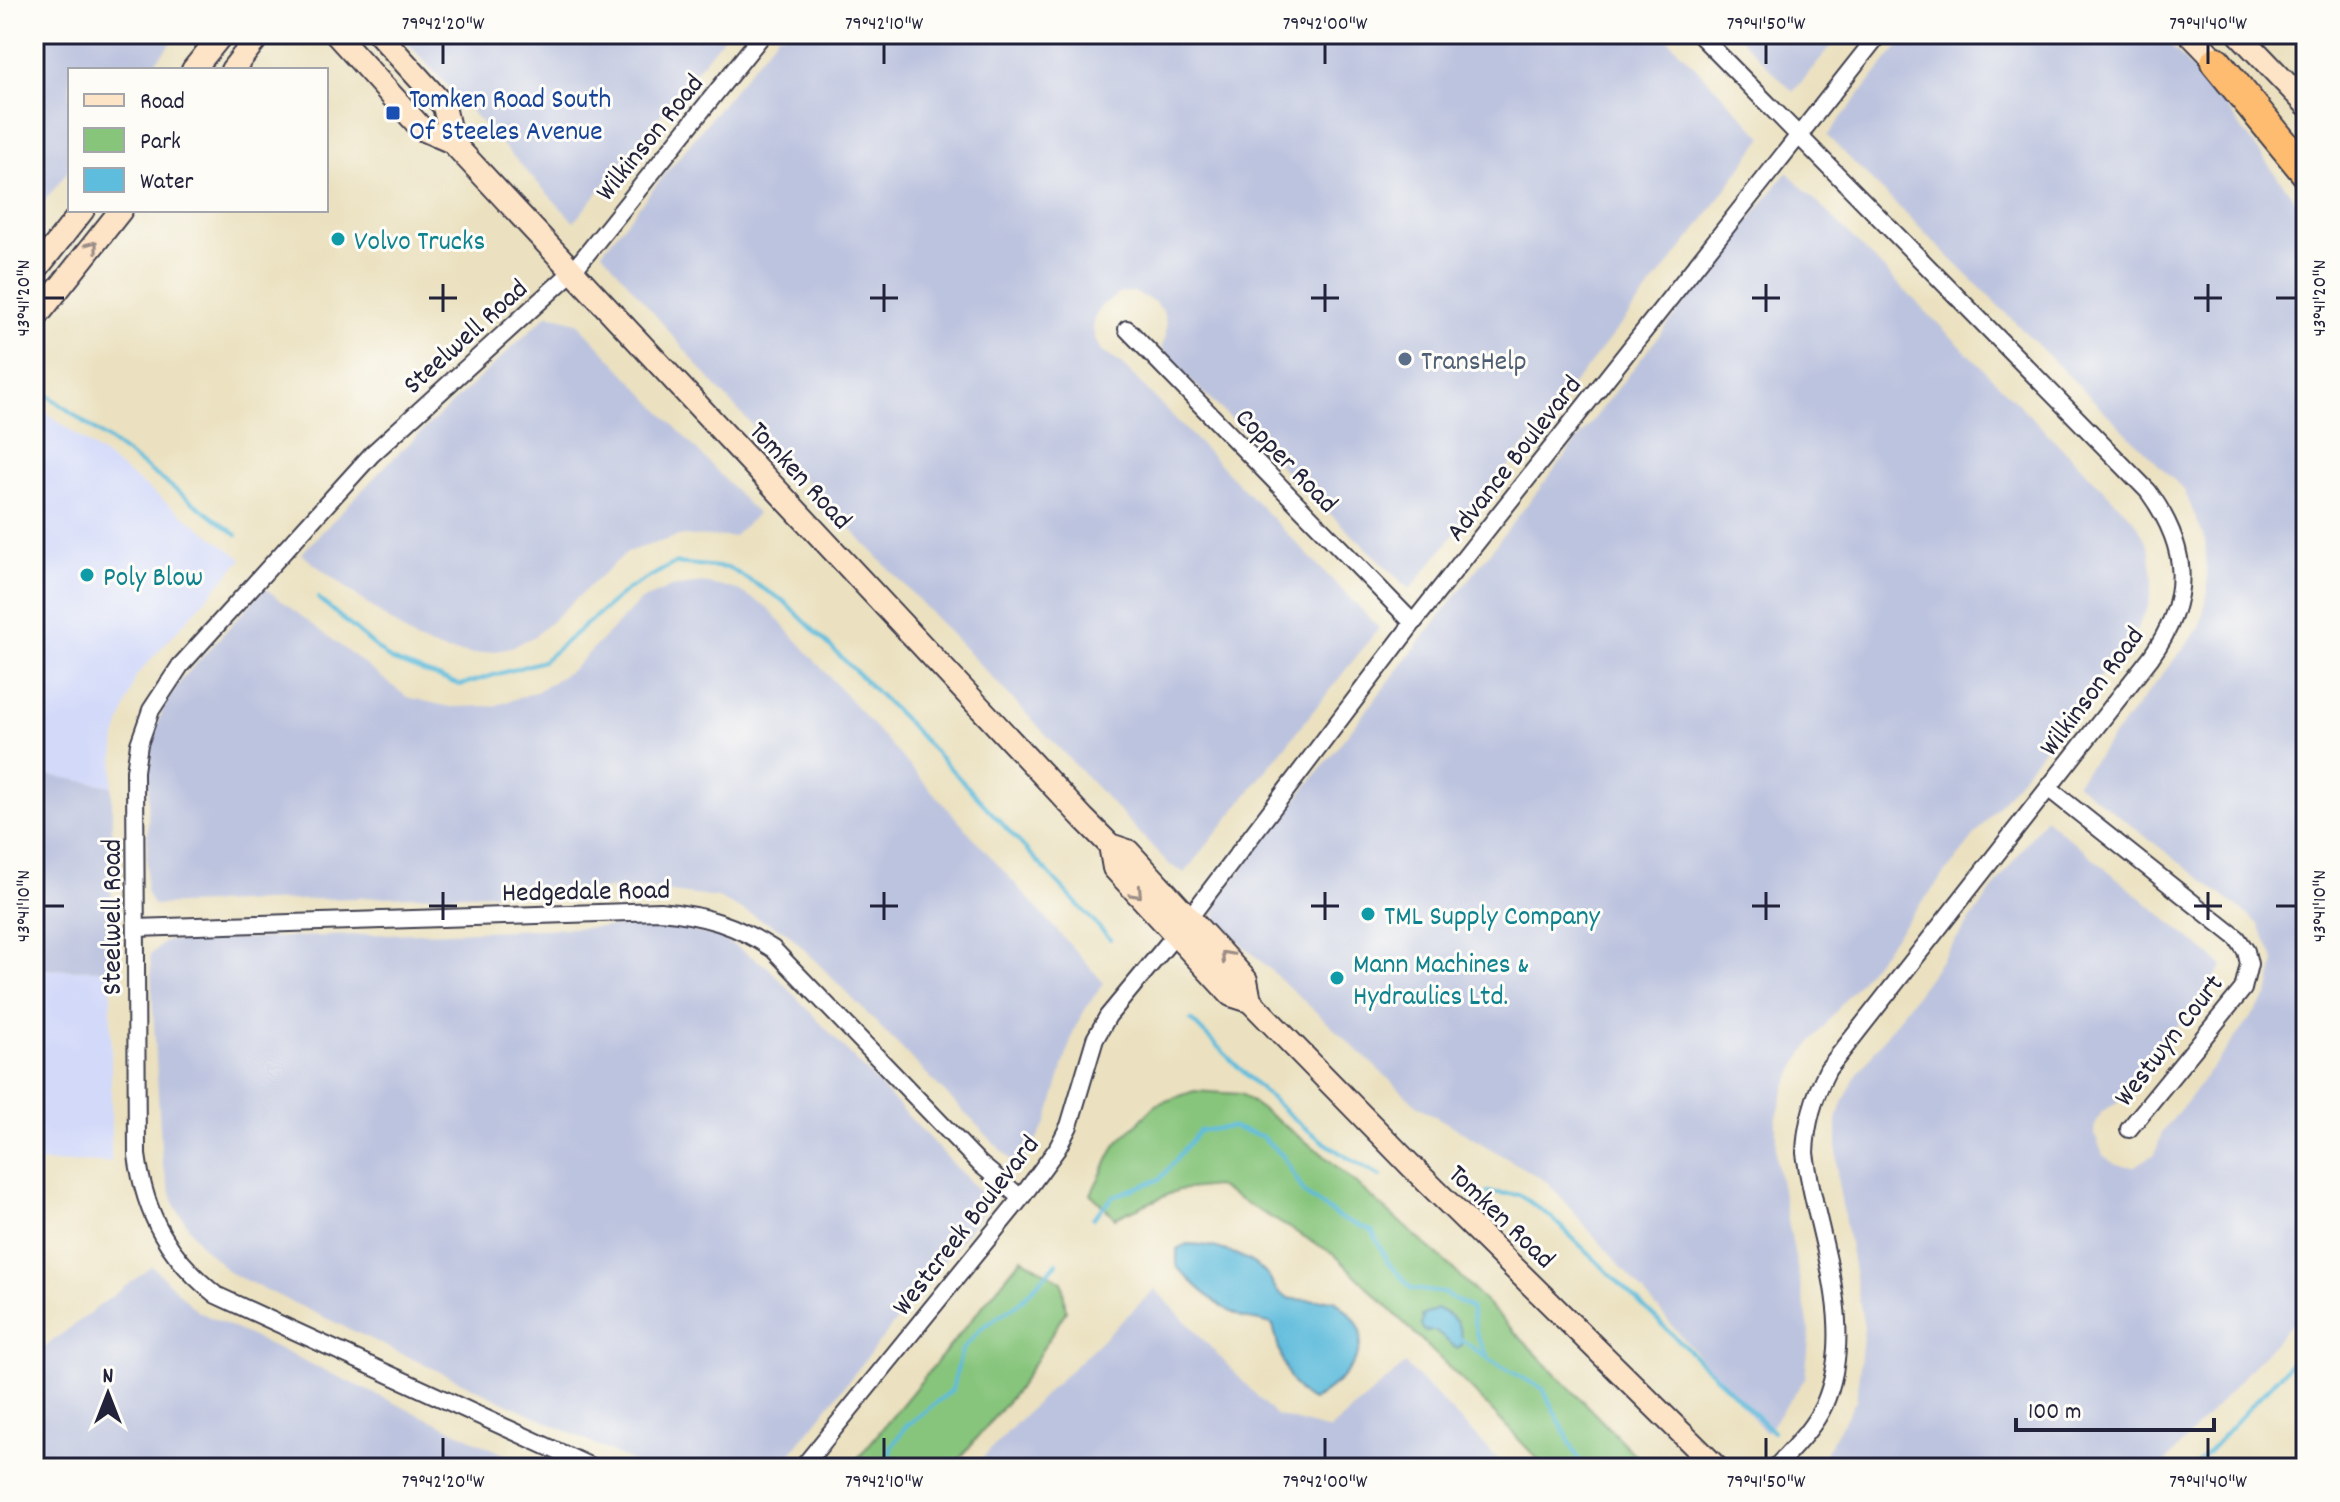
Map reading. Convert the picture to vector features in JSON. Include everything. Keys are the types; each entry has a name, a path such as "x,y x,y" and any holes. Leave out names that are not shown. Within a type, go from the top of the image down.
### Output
{"highway":[{"path":"2216,62 2306,172"}],"main road":[{"path":"195,68 222,34"},
{"path":"234,68 257,38 280,34"},
{"name":"Tomken Road","path":"336,34 422,129 452,142 1110,845 1128,851 1246,980 1250,1001"},
{"name":"Tomken Road","path":"379,34 444,106 452,142"},
{"path":"2190,34 2306,150"},
{"path":"2239,34 2306,104"},
{"path":"34,272 81,212"},
{"path":"34,320 119,212"},
{"name":"Tomken Road","path":"1110,845 1114,868 1231,995 1250,1001 1420,1175 1717,1468"}],"street":[{"name":"Wilkinson Road","path":"573,271 763,34"},
{"name":"Wilkinson Road","path":"1699,34 2148,491 2166,515 2179,550 2182,580 2174,618 2151,657 1828,1069 1818,1089 1806,1134 1805,1153 1836,1302 1837,1361 1822,1408 1800,1440 1775,1468"},
{"name":"Advance Boulevard","path":"1190,917 1413,623 1879,34"},
{"name":"Steelwell Road","path":"573,271 372,454 180,666 162,690 139,744 135,771 137,1155 150,1215 193,1276 216,1295 594,1468"},
{"name":"Copper Road","path":"1127,329 1413,623"},
{"name":"Westwyn Court","path":"2048,788 2210,914 2237,938 2246,951 2249,964 2243,989 2129,1129"},
{"name":"Hedgedale Road","path":"136,928 660,911 720,922 744,930 773,949 980,1164 1021,1198"},
{"name":"Westcreek Boulevard","path":"802,1468 1021,1198 1069,1126 1095,1039 1108,1016 1190,917"}],"shaded area":[{"path":"34,34 178,34 151,68 68,68 68,172 34,214"},
{"path":"399,34 726,34 574,222"},
{"path":"779,34 1663,34 1763,137 1701,224 1410,590 1168,359 1162,346 1166,323 1163,311 1155,302 1133,292 1121,293 1101,306 1093,329 1101,351 1122,364 1379,628 1185,873 1170,865 717,388 602,252"},
{"path":"1736,34 1841,34 1793,92"},
{"path":"1908,34 2160,34 2220,99 2306,215 2306,1308 2160,1468 1840,1468 1825,1453 1856,1401 1864,1327 1837,1177 1837,1116 1854,1079 2045,818 2223,966 2120,1100 2101,1113 2095,1134 2103,1155 2112,1162 2135,1166 2155,1154 2162,1133 2268,995 2275,961 2258,923 2076,783 2200,627 2208,591 2205,540 2184,490 1827,136"},
{"path":"1787,172 2136,522 2149,548 2153,578 2148,607 2134,634 1804,1052 1786,1085 1776,1121 1776,1159 1810,1333 1805,1379 1766,1433 1547,1182 1418,1106 1217,921 1214,905"},
{"path":"548,314 577,322 757,514 733,537 679,536 627,552 535,636 507,649 476,654 446,651 417,641 301,554 389,462"},
{"path":"34,403 242,559 136,676 116,738 112,786 34,773"},
{"path":"704,583 738,590 767,607 1104,983 1074,1030 1047,1122 1019,1168 788,933 718,898 640,888 153,905 146,891 150,745 165,704 182,679 265,588 407,697 450,707 494,706 536,692 573,669 640,601 671,587"},
{"path":"34,773 112,786 111,970 34,969"},
{"path":"664,925 720,937 768,967 990,1203 779,1468 645,1468 230,1273 199,1243 175,1206 162,1164 150,955 166,941"},
{"path":"34,969 111,970 111,1162 34,1163"},
{"path":"152,1266 197,1311 534,1468 34,1468 34,1355"},
{"path":"1155,1289 1275,1415 1329,1430 1405,1364 1507,1468 972,1468"}],"green space":[{"path":"1194,1091 1241,1094 1320,1152 1451,1267 1648,1468 1546,1468 1334,1254 1216,1186 1178,1190 1115,1218 1091,1194 1116,1144 1157,1104"},
{"path":"1022,1258 1062,1282 1066,1311 1017,1390 952,1468 850,1468"}],"water":[{"path":"1187,1244 1217,1248 1246,1259 1262,1270 1279,1292 1290,1299 1335,1300 1353,1317 1360,1330 1361,1342 1354,1363 1330,1388 1312,1401 1303,1396 1285,1368 1273,1325 1241,1317 1229,1310 1177,1267 1177,1249"},
{"path":"1437,1309 1453,1318 1459,1327 1462,1345 1457,1349 1435,1331 1424,1331 1421,1325 1422,1316"}],"waterway":[{"path":"34,385 237,535"},
{"path":"318,598 391,660 460,685 543,661 628,589 675,563 729,568 784,601 905,720 1110,939"},
{"path":"1191,1020 1257,1086 1303,1126 1353,1161 1381,1176"},
{"path":"1093,1218 1114,1196 1160,1179 1199,1131 1232,1127 1261,1136 1283,1156 1305,1194 1340,1218 1372,1231 1388,1262 1412,1289 1443,1293 1471,1308 1477,1336 1490,1360 1543,1389 1583,1468"},
{"path":"1487,1192 1520,1195 1551,1217 1773,1432"},
{"path":"890,1468 891,1448 905,1427 952,1390 962,1350 983,1327 1018,1304 1057,1263"},
{"path":"1459,1338 1488,1358"},
{"path":"2193,1468 2306,1347"}],"place":[{"name":"Tomken Road South Of Steeles Avenue","path":"393,113"},
{"name":"Volvo Trucks","path":"338,239"},
{"name":"TransHelp","path":"1405,359"},
{"name":"Poly Blow","path":"87,575"},
{"name":"TML Supply Company","path":"1368,914"},
{"name":"Mann Machines & Hydraulics Ltd.","path":"1337,978"}]}
